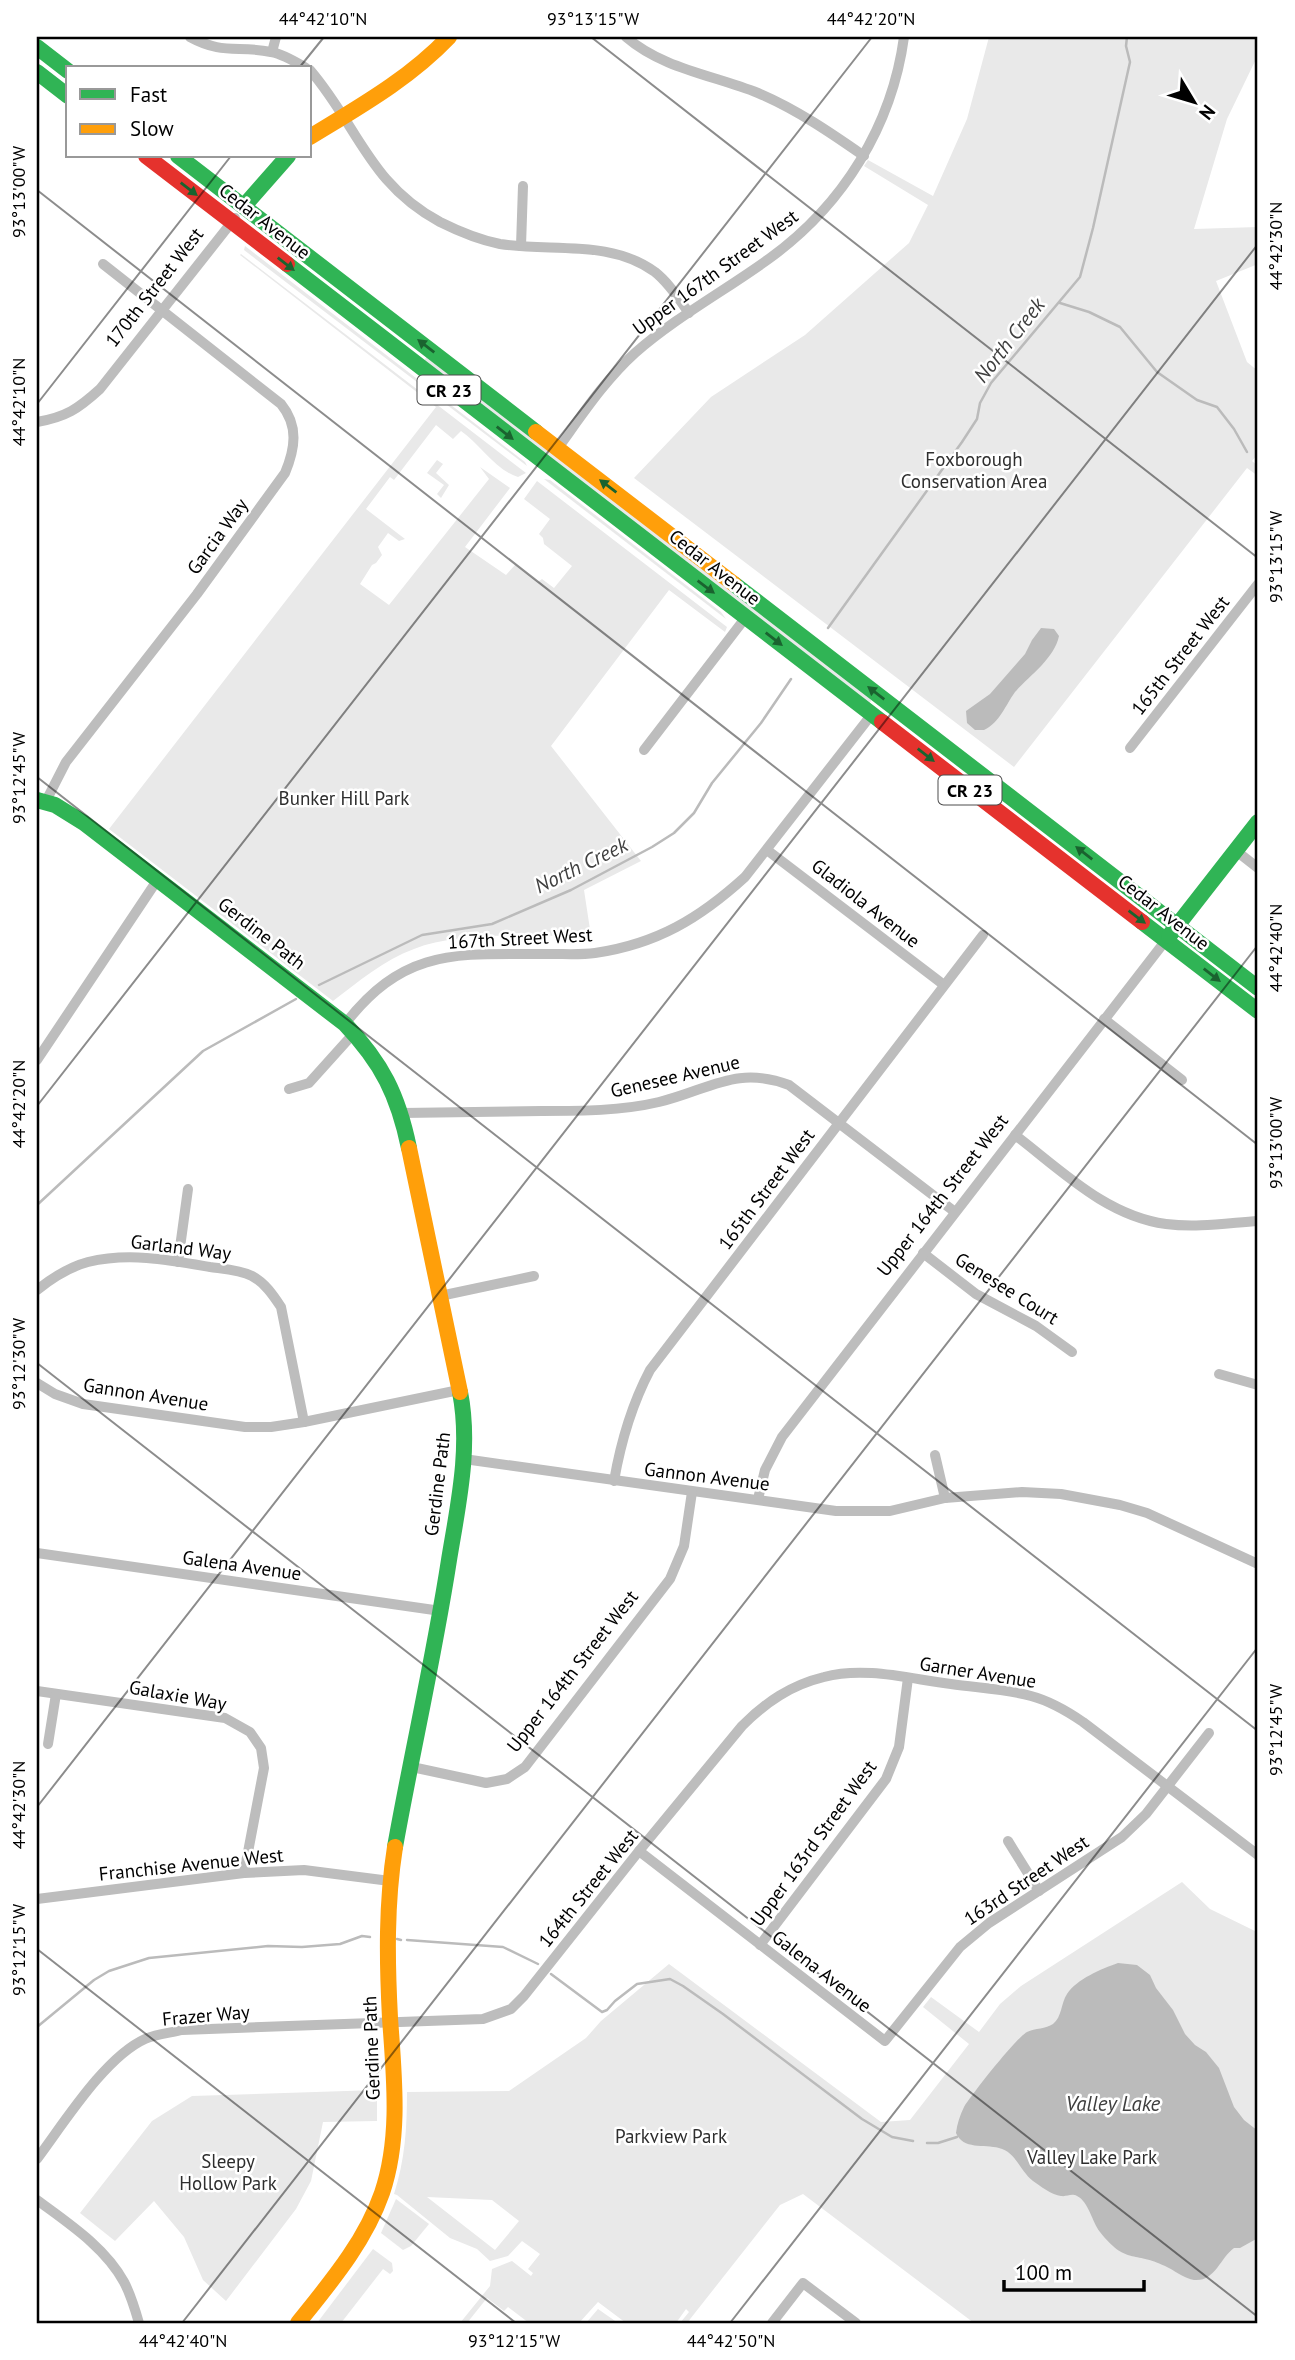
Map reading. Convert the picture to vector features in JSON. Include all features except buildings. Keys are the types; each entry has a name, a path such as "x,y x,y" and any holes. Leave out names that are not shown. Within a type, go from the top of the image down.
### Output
{"main road":[{"path":"312,136 412,71 449,37"},
{"path":"37,47 66,69"},
{"path":"37,72 66,94"},
{"name":"Cedar Avenue","path":"149,158 1258,1011"},
{"name":"Cedar Avenue","path":"181,158 1258,988"},
{"name":"170th Street West","path":"244,206 286,158"},
{"path":"872,714 895,718 930,735"},
{"name":"Gerdine Path","path":"41,801 78,818 349,1028 364,1043 381,1068 402,1113 465,1425 464,1459 441,1611 390,1881 388,1930 394,2112 388,2175 364,2234 298,2323"},
{"name":"Upper 164th Street West","path":"1166,940 1258,822"}],"street":[{"path":"190,37 202,44 225,50 272,52 302,66"},
{"path":"272,52 276,37"},
{"path":"626,37 656,58 776,102 864,156"},
{"name":"Upper 167th Street West","path":"558,448 621,367 650,341 771,258 802,233 833,200 864,156 885,113 895,85 904,37"},
{"path":"312,74 330,94 380,174 414,204 441,222 496,243 587,249 623,256 654,272 689,313"},
{"path":"521,246 523,187"},
{"name":"170th Street West","path":"37,422 68,414 100,389 244,206"},
{"name":"Garcia Way","path":"41,801 66,762 197,594 285,473 293,454 293,428 287,411 281,404 103,264"},
{"name":"165th Street West","path":"1130,748 1258,584"},
{"path":"644,750 746,617"},
{"name":"167th Street West","path":"289,1089 309,1083 349,1028 363,1001 403,971 428,961 462,955 593,953 659,937 689,922 720,900 745,877 872,714"},
{"name":"Gladiola Avenue","path":"767,849 944,985"},
{"path":"1235,850 1258,868"},
{"path":"37,1060 158,879"},
{"name":"165th Street West","path":"614,1481 626,1422 650,1370 983,935"},
{"name":"Upper 164th Street West","path":"758,1499 765,1470 782,1437 1166,940"},
{"path":"1104,1019 1182,1080"},
{"name":"Genesee Avenue","path":"402,1113 611,1110 660,1102 730,1079 754,1076 771,1079 789,1086 955,1212"},
{"path":"1015,1135 1097,1198 1142,1219 1191,1226 1258,1221"},
{"path":"178,1262 188,1189"},
{"name":"Genesee Court","path":"923,1253 976,1294 1036,1326 1072,1352"},
{"name":"Garland Way","path":"37,1290 65,1271 102,1259 138,1257 251,1276 273,1293 281,1307 304,1422"},
{"path":"440,1296 534,1276"},
{"path":"1219,1374 1258,1385"},
{"name":"Gannon Avenue","path":"37,1383 55,1394 83,1404 245,1427 271,1427 304,1422 459,1390"},
{"path":"934,1455 945,1498"},
{"name":"Gannon Avenue","path":"464,1459 861,1513 890,1511 945,1498 1022,1492 1061,1494 1099,1500 1147,1513 1258,1564"},
{"name":"Upper 164th Street West","path":"412,1768 486,1783 507,1779 525,1767 670,1579 684,1546 692,1492"},
{"name":"Galena Avenue","path":"37,1553 441,1611"},
{"name":"Garner Avenue","path":"774,1699 802,1683 858,1671 1013,1692 1048,1702 1076,1717 1258,1855"},
{"name":"Upper 163rd Street West","path":"760,1945 886,1779 899,1747 908,1678"},
{"name":"Galaxie Way","path":"37,1691 225,1718 250,1732 261,1748 264,1768 244,1873"},
{"path":"48,1744 56,1693"},
{"name":"164th Street West","path":"391,2023 483,2019 511,2009 742,1726 774,1699"},
{"name":"163rd Street West","path":"885,2041 960,1947 989,1923 1122,1836 1146,1814 1209,1733"},
{"path":"1008,1841 1039,1891"},
{"name":"Galena Avenue","path":"639,1851 885,2041"},
{"name":"Franchise Avenue West","path":"37,1899 244,1873 304,1870 390,1881"},
{"name":"Frazer Way","path":"37,2159 110,2064 126,2050 147,2038 182,2030 391,2023"},
{"path":"37,2200 90,2240 111,2264 123,2280 139,2323"},
{"path":"772,2323 803,2283 856,2323"}],"green space":[{"name":"Foxborough Conservation Area","path":"989,37 1258,37 1258,55 1227,119 1194,229 1258,227 1258,264 1216,281 1247,362 1258,371 1258,454 1252,461 1258,466 1258,476 1247,468 1014,767 634,478 711,397 805,335 909,243 928,205 864,166 868,160 933,196 967,119"},
{"path":"245,246 525,462 527,466 244,250"},
{"name":"Bunker Hill Park","path":"241,254 526,473 518,477 510,474 461,431 453,439 436,425 394,480 390,477 366,509 405,539 399,541 388,533 378,547 382,555 360,584 389,605 489,479 480,467 510,488 465,547 506,575 515,565 538,582 542,579 554,588 572,566 544,544 539,534 550,519 524,499 537,481 727,627 725,632 669,590 551,746 641,861 584,890 591,936 477,937 433,943 392,959 333,1001 109,829 436,407"},
{"path":"427,356 873,698 869,704 424,361"},
{"path":"437,460 443,464 436,473 449,485 441,498 437,494 444,485 427,473"},
{"path":"544,479 550,480 721,612 726,619"},
{"path":"1182,1882 1210,1909 1257,1932 1258,1930 1258,2323 974,2323 803,2194 780,2205 687,2323 680,2323 689,2312 686,2309 676,2323 626,2323 598,2302 579,2323 529,2323 508,2307 504,2311 487,2298 467,2323 460,2323 490,2286 492,2269 512,2261 531,2276 533,2273 528,2269 540,2254 522,2241 508,2256 490,2261 477,2249 450,2238 394,2194 405,2144 407,2092 509,2091 586,2038 601,2021 669,1964 881,2122 910,2120 969,2044 923,2007 931,1997 979,2032 1000,2004 1021,1986","holes":["427,2197 492,2200 519,2221 495,2250"]},
{"name":"Sleepy Hollow Park","path":"377,2090 377,2121 323,2122 311,2181 296,2209 226,2301 203,2280 184,2237 154,2201 115,2241 80,2213 152,2121 192,2096"},
{"path":"396,2199 429,2224 411,2246 403,2250 381,2233"},
{"path":"373,2249 392,2263 393,2271 390,2274 383,2269 341,2323 317,2323"},
{"path":"598,2309 618,2323 586,2323"}],"water":[{"path":"1041,628 1054,629 1059,636 1052,652 1015,692 994,723 984,730 975,730 967,723 966,711 990,694 1025,654"},
{"name":"Valley Lake","path":"1118,1963 1137,1965 1150,1975 1185,2034 1206,2052 1219,2068 1234,2107 1244,2120 1258,2131 1258,2238 1240,2248 1234,2248 1212,2273 1201,2280 1190,2279 1165,2266 1117,2249 1100,2232 1081,2199 1075,2195 1061,2196 1050,2192 1029,2177 1010,2153 993,2147 969,2144 956,2133 964,2107 1021,2036 1053,2024 1071,1989 1097,1971"}],"waterway":[{"name":"North Creek","path":"828,628 962,442 977,419 980,403 991,383 1080,277 1130,62 1127,37"},
{"path":"1060,303 1089,312 1120,327 1157,372 1197,400 1217,407 1247,452"},
{"name":"North Creek","path":"319,985 422,935 492,924 571,890 674,833 694,813 712,783 761,723 791,679"},
{"name":"North Creek","path":"37,1205 203,1051 296,999"},
{"path":"37,2027 94,1980 109,1971 149,1958 268,1946 340,1944 362,1936 370,1937"},
{"path":"397,1939 401,1940"},
{"path":"407,1940 503,1947 538,1964"},
{"path":"551,1974 602,2012 637,1984 670,1979 723,2014 862,2119 892,2137 913,2141"},
{"path":"927,2143 938,2143 957,2137"}],"traffic: fast":[{"path":"37,47 66,69"},
{"path":"37,72 66,94"},
{"path":"181,158 536,432"},
{"path":"244,206 286,158"},
{"path":"287,264 882,722"},
{"path":"734,584 1258,988"},
{"path":"37,800 55,805 84,823 345,1024 369,1052 387,1081 400,1112 409,1148"},
{"path":"1169,936 1258,822"},
{"path":"1142,922 1258,1011"},
{"path":"395,1847 437,1632 459,1497 464,1455 460,1392"}],"traffic: slow":[{"path":"312,136 400,79 449,37"},
{"path":"536,432 734,584"},
{"path":"409,1148 460,1392"},
{"path":"298,2323 356,2245 375,2211 388,2172 395,2106 388,1954 390,1890 395,1847"}],"traffic: jam":[{"path":"149,158 287,264"},
{"path":"882,722 1142,922"}],"park label":[{"name":"Parkview Park","path":"671,2136"},
{"name":"Valley Lake Park","path":"1092,2157"}]}
